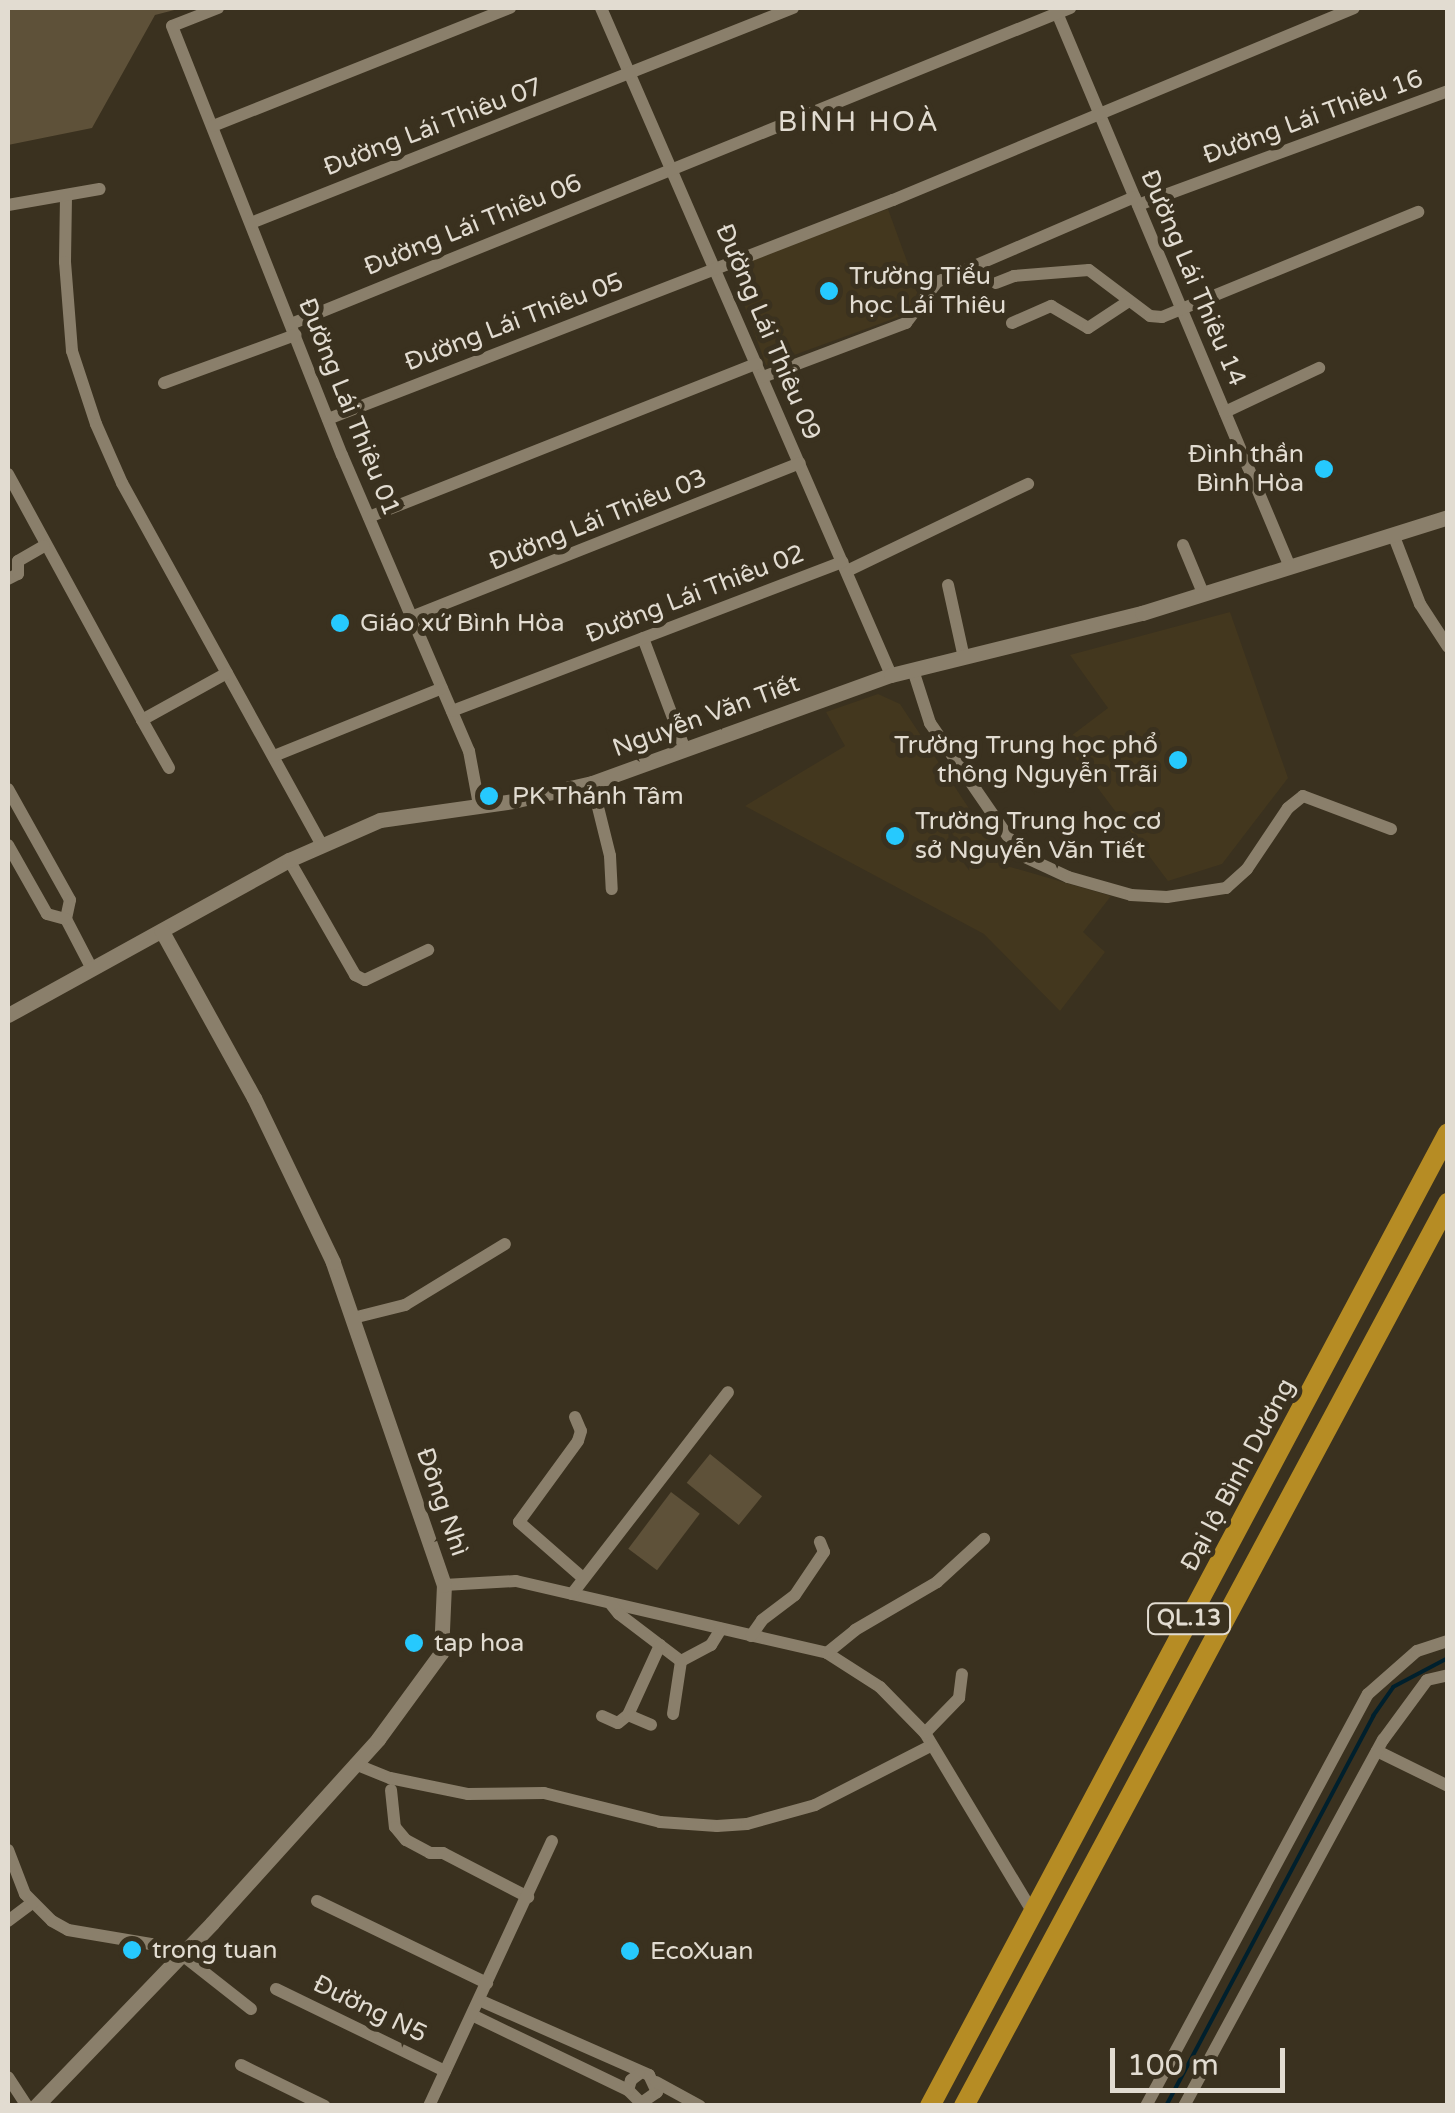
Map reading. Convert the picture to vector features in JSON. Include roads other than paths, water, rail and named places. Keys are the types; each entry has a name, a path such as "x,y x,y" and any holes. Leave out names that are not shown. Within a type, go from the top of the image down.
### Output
{"highway":[{"name":"Đại lộ Bình Dương","path":"930,2106 1448,1133"},
{"name":"QL.13","path":"964,2106 1448,1203"}],"street":[{"name":"Đường Lái Thiêu 01","path":"218,8 172,26 328,418 468,751 479,805"},
{"path":"213,126 510,8"},
{"name":"Đường Lái Thiêu 09","path":"602,8 892,675"},
{"name":"Đường Lái Thiêu 07","path":"251,223 793,8"},
{"name":"Đường Lái Thiêu 05","path":"328,418 893,200 1354,8"},
{"name":"Đường Lái Thiêu 14","path":"1060,9 1099,112 1290,567"},
{"name":"Đường Lái Thiêu 06","path":"164,384 672,168 1060,9"},
{"name":"Đường Lái Thiêu 16","path":"369,517 760,370 906,323 937,282 1136,201 1448,90"},
{"path":"8,205 100,189"},
{"path":"66,197 65,262 72,351 96,424 122,483 321,843"},
{"path":"996,283 1014,276 1081,269 1097,273 1150,316 1162,318 1418,212"},
{"path":"1012,323 1051,306 1088,328 1129,300"},
{"path":"1224,412 1320,368"},
{"name":"Đường Lái Thiêu 03","path":"411,617 800,463"},
{"path":"8,474 44,546 169,768"},
{"name":"Đường Lái Thiêu 02","path":"452,711 845,566 1028,484"},
{"name":"Nguyễn Văn Tiết","path":"8,1014 321,843 380,820 592,783 892,675 1104,624 1448,517"},
{"path":"1393,534 1420,604 1448,647"},
{"path":"1182,545 1203,594"},
{"path":"8,579 18,574 13,558 44,546"},
{"path":"948,585 964,658"},
{"path":"643,638 685,750"},
{"path":"914,670 930,723 1011,841 1025,857 1068,876 1131,895 1167,897 1226,888 1247,869 1288,808 1304,796 1391,829"},
{"path":"142,720 228,673"},
{"path":"274,756 442,688"},
{"path":"592,783 610,856 612,888"},
{"path":"8,789 70,900 66,920 92,969"},
{"path":"8,822 22,814"},
{"path":"8,844 47,914 66,920"},
{"path":"289,860 356,975 366,980 428,950"},
{"name":"Đông Nhì","path":"36,2106 355,1764 442,1653 444,1585 333,1262 254,1098 162,932"},
{"path":"352,1318 405,1305 506,1244"},
{"path":"572,1594 728,1392"},
{"path":"575,1417 581,1430 578,1441 519,1522 583,1578"},
{"path":"827,1653 855,1630 937,1582 984,1540"},
{"path":"751,1636 762,1620 794,1595 824,1552 820,1542"},
{"path":"444,1585 516,1581 827,1653 880,1687 928,1739 967,1796 1033,1913"},
{"path":"610,1602 681,1661"},
{"path":"681,1661 711,1645 721,1628"},
{"path":"1146,2106 1368,1694 1417,1651 1448,1642"},
{"path":"602,1716 618,1722 628,1715 660,1645"},
{"path":"673,1714 681,1661"},
{"path":"355,1764 390,1778 468,1794 544,1793 660,1822 747,1824 814,1805 928,1739 959,1698 962,1674"},
{"path":"1184,2106 1377,1751 1427,1680 1448,1675"},
{"path":"628,1715 651,1725"},
{"path":"1377,1751 1448,1786"},
{"path":"391,1790 395,1827 406,1840 528,1897"},
{"path":"429,2106 552,1840"},
{"path":"8,1850 24,1894 68,1930 151,1944 181,1954 251,2010"},
{"path":"316,1901 487,1984"},
{"path":"8,1921 33,1902"},
{"name":"Đường N5","path":"276,1988 446,2071"},
{"path":"479,2000 700,2106"},
{"path":"472,2014 628,2090 641,2103 656,2103 656,2082"},
{"path":"241,2065 325,2106"},
{"path":"628,2090 639,2074"},
{"path":"8,2077 27,2106"}],"waterway":[{"path":"1166,2106 1373,1716 1393,1687 1448,1658"}],"place":[{"name":"Trường Tiểu học Lái Thiêu","path":"829,291"},
{"name":"Đình thần Bình Hòa","path":"1324,469"},
{"name":"Giáo xứ Bình Hòa","path":"340,623"},
{"name":"Trường Trung học phổ thông Nguyễn Trãi","path":"1178,760"},
{"name":"PK Thánh Tâm","path":"489,796"},
{"name":"Trường Trung học cơ sở Nguyễn Văn Tiết","path":"895,836"},
{"name":"tap hoa","path":"414,1643"},
{"name":"trong tuan","path":"132,1950"},
{"name":"EcoXuan","path":"630,1951"}],"district":[{"name":"BÌNH HOÀ","path":"859,122"}]}
